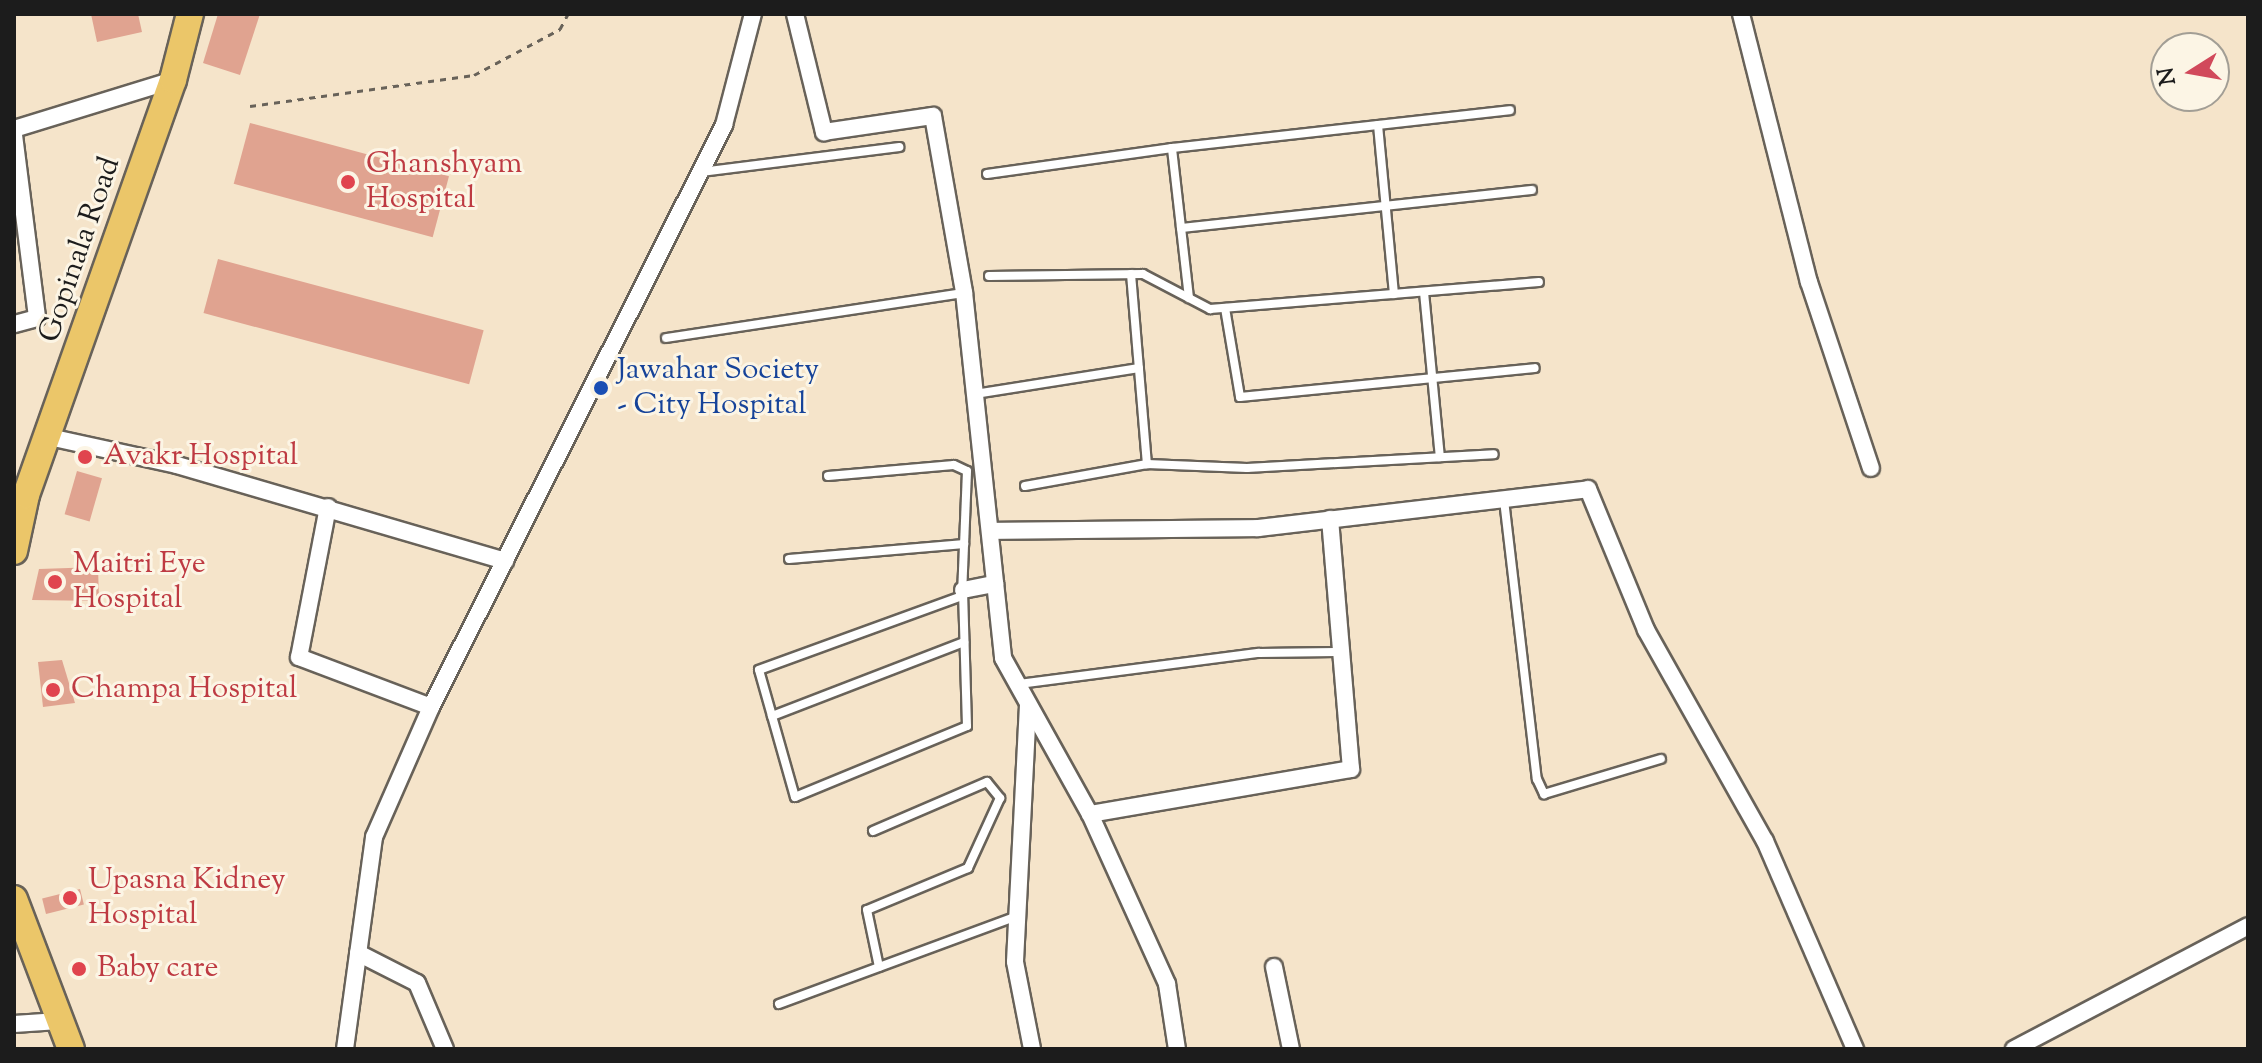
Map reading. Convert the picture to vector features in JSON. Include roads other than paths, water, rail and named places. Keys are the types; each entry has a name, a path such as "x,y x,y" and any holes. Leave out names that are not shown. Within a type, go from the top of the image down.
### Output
{"main road":[{"name":"Gopinala Road","path":"14,551 49,437 173,80 190,14"},
{"path":"14,899 21,945 71,1049"}],"street":[{"path":"345,1049 374,837 431,707 724,125 753,14"},
{"path":"795,14 824,132 933,116 964,292 1003,658 1090,814 1167,984 1177,1049"},
{"path":"1741,14 1809,282 1871,468"},
{"path":"14,129 173,80"},
{"path":"14,135 31,240 37,318 14,324"},
{"path":"14,245 31,240"},
{"path":"49,437 328,507 505,561"},
{"path":"990,531 1258,528 1588,489 1646,630 1765,841 1855,1049"},
{"path":"328,507 299,657 431,707"},
{"path":"1090,814 1351,769 1336,652 1330,519"},
{"path":"963,590 995,584"},
{"path":"1028,703 1015,962 1032,1049"},
{"path":"2014,1049 2248,926"},
{"path":"358,953 417,983 445,1049"},
{"path":"1274,967 1291,1049"},
{"path":"14,1024 59,1021"}],"lane":[{"path":"987,174 1172,148 1510,110"},
{"path":"1378,125 1394,294"},
{"path":"700,172 899,147"},
{"path":"1172,148 1189,298"},
{"path":"1181,228 1532,190"},
{"path":"1131,274 1147,464"},
{"path":"989,276 1131,274 1189,298 1225,308 1539,282"},
{"path":"666,338 964,292"},
{"path":"1424,292 1440,457"},
{"path":"1225,308 1240,397 1535,368"},
{"path":"975,394 1139,368"},
{"path":"1025,486 1147,464 1247,468 1494,454"},
{"path":"828,476 954,465 967,471 963,590 967,726 795,797 759,670 963,590"},
{"path":"1504,499 1544,794 1661,759"},
{"path":"789,559 964,544"},
{"path":"772,716 964,642"},
{"path":"1018,684 1259,653 1336,652"},
{"path":"873,831 987,782 1000,798 968,868 867,910 879,967"},
{"path":"779,1004 1018,915"}],"place":[{"name":"Ghanshyam Hospital","path":"348,182"},
{"name":"Jawahar Society - City Hospital","path":"601,388"},
{"name":"Avakr Hospital","path":"85,457"},
{"name":"Maitri Eye Hospital","path":"55,582"},
{"name":"Champa Hospital","path":"53,690"},
{"name":"Upasna Kidney Hospital","path":"70,898"},
{"name":"Baby care","path":"79,969"}]}
